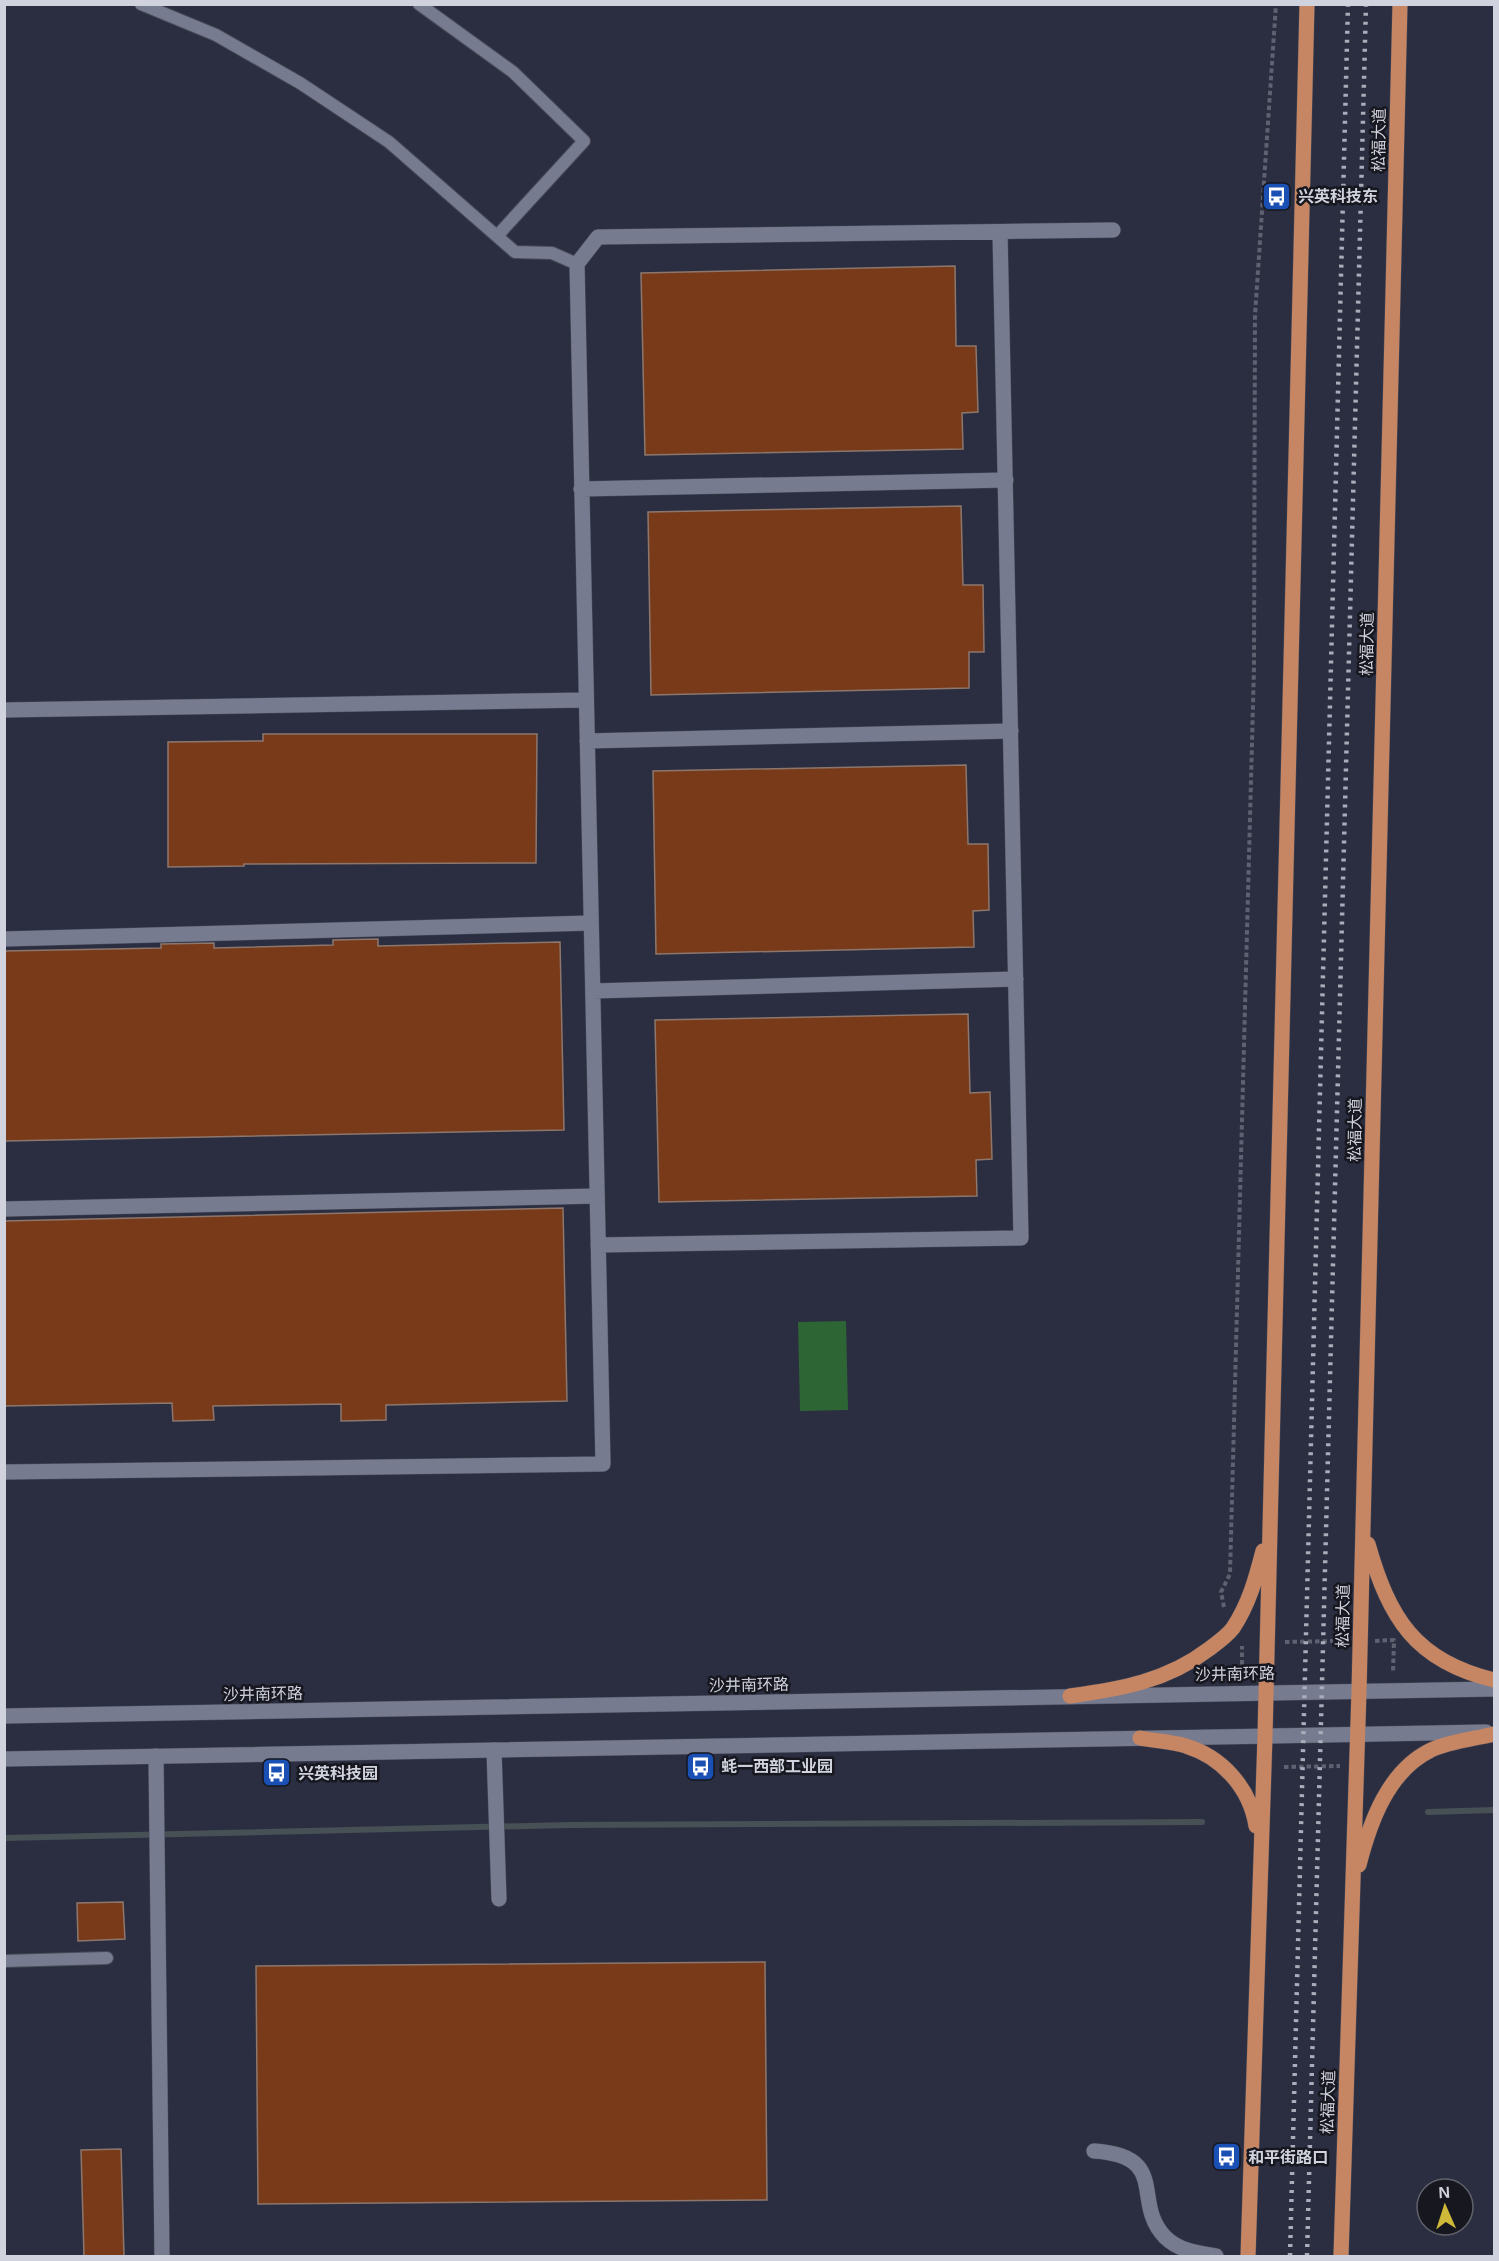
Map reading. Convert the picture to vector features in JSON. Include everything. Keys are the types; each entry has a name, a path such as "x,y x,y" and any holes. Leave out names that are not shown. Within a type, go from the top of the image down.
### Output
{"main road":[{"path":"1248,2256 1270,1521 1307,4"},
{"name":"松福大道","path":"1341,2256 1359,1691 1400,4"},
{"path":"1070,1696 1115,1690 1155,1680 1196,1659 1216,1644 1231,1630 1243,1610 1255,1582 1270,1521"},
{"path":"1363,1530 1378,1580 1405,1630 1433,1654 1475,1675 1494,1680"},
{"path":"1352,1894 1370,1831 1387,1791 1401,1773 1431,1751 1494,1733"},
{"path":"1140,1738 1185,1745 1217,1761 1243,1789 1254,1812 1260,1857"}],"street":[{"path":"4,1472 603,1464 577,264 598,237 1113,230"},
{"path":"598,1245 1021,1238 1000,232"},
{"path":"582,489 1006,480"},
{"path":"4,710 586,700"},
{"path":"587,741 1011,732"},
{"path":"4,939 591,922"},
{"path":"593,991 1016,980"},
{"path":"4,1209 597,1197"},
{"name":"沙井南环路","path":"4,1716 1265,1691 1494,1689"},
{"path":"4,1759 1494,1733"},
{"path":"494,1750 499,1899"},
{"path":"156,1756 162,2256"},
{"path":"1094,2151 1127,2157 1141,2169 1149,2188 1153,2214 1165,2236 1187,2251 1216,2256"}],"lane":[{"path":"141,4 216,35 300,83 388,142 516,252 552,253 577,264"},
{"path":"419,4 513,72 584,141 497,236"},
{"path":"4,1961 107,1958"}],"path":[{"path":"1225,1613 1221,1592 1230,1574 1254,667 1255,315 1276,4"},
{"path":"1374,1641 1394,1640 1393,1673"},
{"path":"1285,1642 1336,1641"},
{"path":"1242,1642 1242,1672"},
{"path":"1284,1767 1341,1766"}],"green space":[{"path":"846,1321 848,1410 800,1411 798,1322"}],"building":[{"path":"955,266 956,346 976,346 978,412 962,413 963,449 645,455 641,273"},
{"path":"961,506 963,585 983,585 984,652 969,652 969,688 651,695 648,512"},
{"path":"263,734 537,734 536,863 244,864 244,866 168,867 168,742 263,741"},
{"path":"966,765 968,844 988,844 989,910 973,911 974,947 656,954 653,771"},
{"path":"378,939 378,946 560,942 564,1130 4,1141 4,951 161,948 161,944 214,943 214,948 333,945 333,940"},
{"path":"968,1014 970,1093 990,1092 992,1159 976,1160 977,1196 659,1202 655,1020"},
{"path":"563,1208 567,1401 386,1405 386,1420 341,1421 341,1404 213,1406 214,1420 173,1421 172,1403 4,1406 4,1221"},
{"path":"123,1902 125,1939 78,1941 77,1903"},
{"path":"765,1962 767,2200 258,2204 256,1966"},
{"path":"121,2149 124,2256 84,2256 81,2150"}],"waterway":[{"path":"1428,1812 1494,1810"},
{"path":"4,1838 569,1825 1202,1822"}],"railway":[{"path":"1290,2256 1348,4"},
{"path":"1307,2256 1366,4"}],"place":[{"name":"兴英科技东","path":"1277,196"},
{"name":"蚝一西部工业园","path":"700,1766"},
{"name":"兴英科技园","path":"277,1773"},
{"name":"和平街路口","path":"1227,2157"}]}
